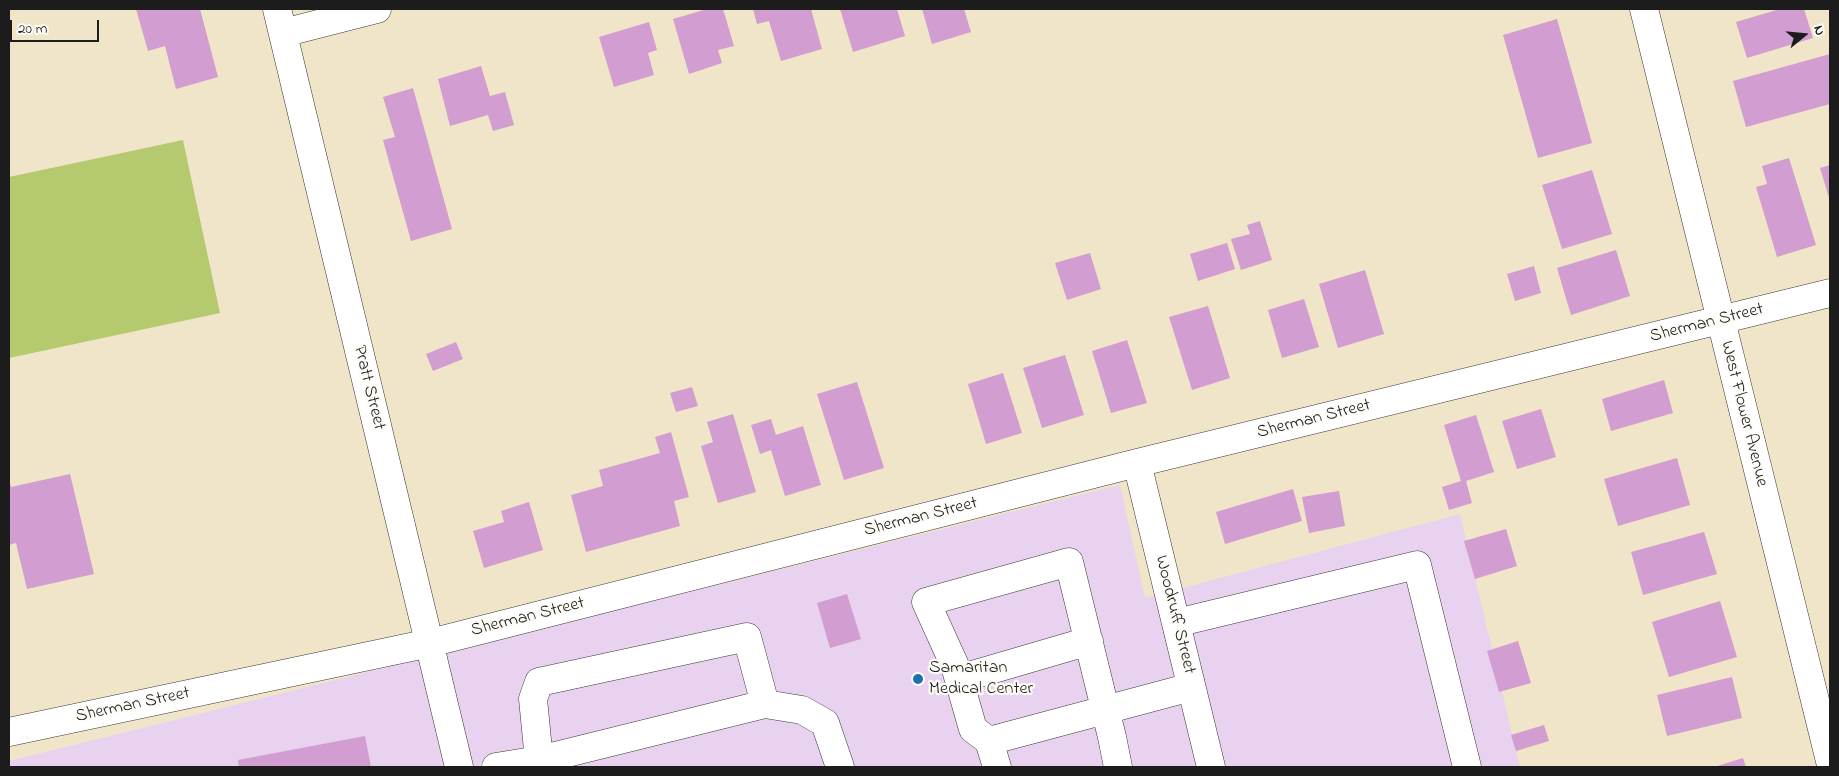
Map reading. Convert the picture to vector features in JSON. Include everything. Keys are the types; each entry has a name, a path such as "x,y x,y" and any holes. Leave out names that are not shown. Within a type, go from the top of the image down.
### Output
{"street":[{"path":"280,21 377,9"},
{"name":"West Flower Avenue","path":"1644,9 1830,761"},
{"name":"Pratt Street","path":"280,21 459,767"},
{"name":"Sherman Street","path":"9,732 430,643 1137,463 1830,293"},
{"name":"Woodruff Street","path":"1137,463 1211,767"},
{"path":"998,767 989,740 974,729 955,666 926,602 1069,562 1106,710 1118,767"},
{"path":"1176,623 1417,565 1467,767"},
{"path":"538,760 533,699 539,682 747,637 764,704"},
{"path":"958,679 1089,642"},
{"path":"989,740 1191,687"},
{"path":"496,767 538,760 764,704 802,710 825,724 840,767"}],"shaded area":[{"name":"Samaritan Medical Center","path":"1120,485 1145,598 1460,514 1520,767 9,767 9,761"}],"green space":[{"path":"183,140 220,313 9,358 9,177"}],"building":[{"path":"136,9 200,9 218,77 176,89 165,46 148,51"},
{"path":"707,9 723,9 734,46 718,50 722,63 689,74 673,19"},
{"path":"753,9 811,9 822,49 781,61 769,21 757,24"},
{"path":"840,9 897,9 905,36 853,52"},
{"path":"922,9 964,9 971,32 932,44"},
{"path":"1780,9 1804,9 1813,38 1747,58 1736,22"},
{"path":"1557,19 1592,143 1538,158 1503,35"},
{"path":"649,22 657,50 648,53 654,75 614,87 599,37"},
{"path":"1830,54 1830,104 1746,127 1733,81"},
{"path":"481,66 490,96 505,92 514,125 493,131 488,115 450,126 438,79"},
{"path":"413,88 452,229 411,241 383,140 395,137 383,97"},
{"path":"1789,158 1816,245 1777,257 1756,187 1767,184 1762,166"},
{"path":"1830,165 1830,201 1820,168"},
{"path":"1592,170 1612,234 1562,249 1542,185"},
{"path":"1260,221 1272,260 1241,270 1231,239 1250,234 1247,225"},
{"path":"1227,243 1235,269 1198,281 1190,254"},
{"path":"1616,250 1630,296 1571,315 1557,268"},
{"path":"1090,253 1101,289 1067,300 1055,263"},
{"path":"1534,266 1541,293 1515,301 1507,274"},
{"path":"1365,270 1384,334 1338,348 1319,284"},
{"path":"1304,299 1319,347 1282,358 1268,310"},
{"path":"1208,306 1230,378 1192,390 1169,317"},
{"path":"1127,340 1147,403 1111,413 1092,351"},
{"path":"456,342 463,359 433,371 426,354"},
{"path":"1065,355 1084,415 1042,428 1023,368"},
{"path":"1003,373 1022,433 986,444 968,384"},
{"path":"1664,380 1673,413 1611,431 1602,399"},
{"path":"857,382 884,468 844,480 817,394"},
{"path":"692,387 698,406 676,412 670,393"},
{"path":"1541,409 1556,457 1517,469 1502,421"},
{"path":"733,414 756,492 718,503 701,446 713,442 707,422"},
{"path":"1476,415 1494,472 1466,481 1472,503 1449,510 1442,487 1461,481 1444,425"},
{"path":"771,419 776,435 803,426 821,485 785,496 771,450 760,454 751,425"},
{"path":"671,432 689,497 674,501 680,526 586,552 571,495 603,486 599,470 660,453 655,437"},
{"path":"1677,458 1690,505 1618,526 1604,479"},
{"path":"70,474 94,574 27,589 16,543 9,545 9,479 11,487"},
{"path":"1293,489 1302,521 1225,544 1216,512"},
{"path":"1339,491 1345,526 1309,533 1302,497"},
{"path":"529,502 543,550 484,568 473,531 504,522 501,511"},
{"path":"1506,529 1517,566 1475,579 1464,541"},
{"path":"1704,532 1717,574 1643,595 1631,552"},
{"path":"847,594 861,639 830,648 817,603"},
{"path":"1720,601 1737,657 1669,677 1652,622"},
{"path":"1518,641 1531,683 1499,692 1487,651"},
{"path":"1732,677 1742,718 1667,736 1657,695"},
{"path":"1544,725 1549,741 1516,751 1511,735"},
{"path":"365,736 371,767 239,767 238,760"},
{"path":"1743,758 1746,767 1714,767"}],"place":[{"name":"Samaritan Medical Center","path":"918,679"}]}
